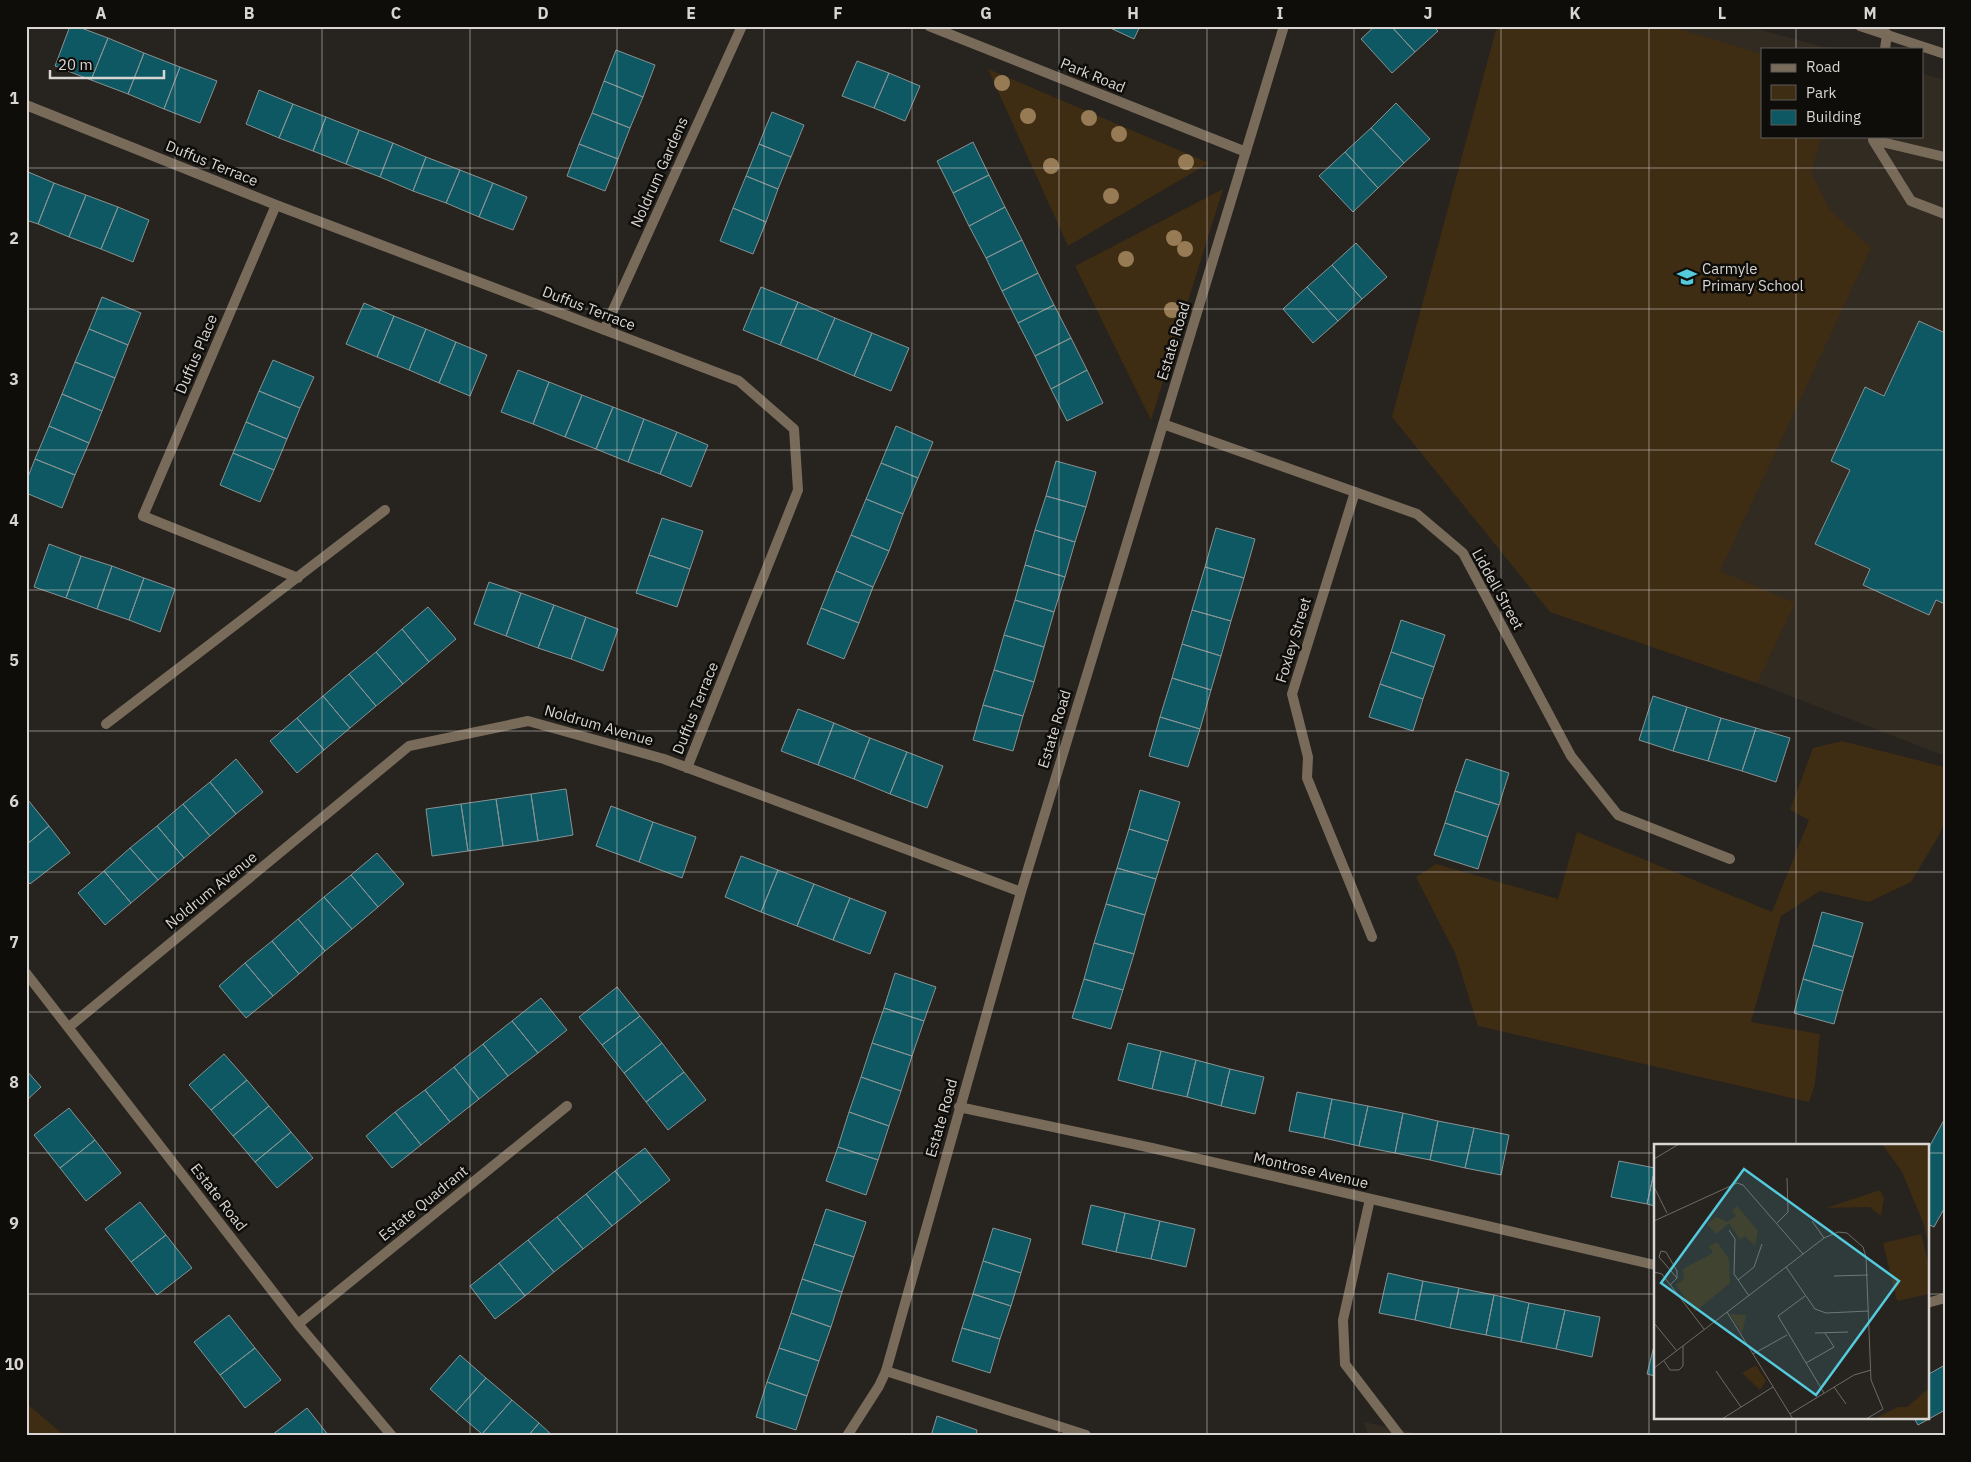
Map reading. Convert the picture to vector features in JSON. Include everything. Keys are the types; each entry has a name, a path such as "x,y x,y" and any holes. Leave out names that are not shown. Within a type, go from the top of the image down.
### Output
{"street":[{"name":"Noldrum Gardens","path":"604,330 742,26"},
{"name":"Park Road","path":"929,26 1246,152"},
{"name":"Estate Road","path":"847,1436 879,1386 886,1370 1020,892 1284,26"},
{"path":"1860,26 1945,54"},
{"path":"1885,48 1887,34"},
{"name":"Duffus Terrace","path":"26,105 276,205 739,381 794,429 798,490 687,768"},
{"path":"1874,138 1945,157"},
{"path":"1874,138 1911,200 1945,214"},
{"name":"Duffus Place","path":"276,205 143,516 298,578"},
{"name":"Liddell Street","path":"1163,424 1417,514 1463,553 1570,756 1618,815 1730,859"},
{"name":"Foxley Street","path":"1355,492 1292,694 1308,757 1307,778 1372,937"},
{"path":"106,724 384,510"},
{"name":"Noldrum Avenue","path":"68,1026 409,746 528,721 664,759 1020,892"},
{"name":"Estate Road","path":"26,973 298,1324 392,1436"},
{"name":"Estate Quadrant","path":"298,1324 567,1106"},
{"name":"Montrose Avenue","path":"959,1107 1162,1150 1654,1265"},
{"path":"1370,1199 1343,1320 1345,1364 1400,1436"},
{"path":"1928,1303 1945,1298"},
{"path":"886,1370 1086,1435"}],"shaded area":[{"name":"Carmyle Primary School","path":"1497,26 1747,26 1826,48 1761,48 1761,138 1924,138 1924,75 1945,80 1945,756 1757,683 1550,612 1392,417"},
{"path":"1364,1422 1429,1436 1368,1436"}],"green space":[{"name":"Carmyle Primary School","path":"1497,26 1669,26 1761,54 1761,138 1821,138 1811,172 1830,210 1871,248 1720,571 1795,603 1757,683 1550,612 1392,417"},
{"path":"988,69 1209,163 1068,246"},
{"path":"1223,189 1151,420 1075,266"},
{"path":"1842,741 1945,767 1945,821 1938,837 1911,882 1869,902 1820,891 1781,916 1751,1022 1820,1034 1815,1084 1809,1102 1478,1026 1455,953 1416,877 1436,864 1558,899 1577,832 1772,912 1809,820 1790,810 1813,748"},
{"path":"26,1403 65,1436 26,1436"}],"building":[{"path":"70,26 76,26 108,38 91,80 55,66"},
{"path":"1106,26 1140,26 1134,39"},
{"path":"1375,26 1391,26 1415,52 1392,73 1361,39"},
{"path":"1391,26 1433,26 1438,31 1415,52"},
{"path":"108,38 144,53 128,94 91,80"},
{"path":"616,50 655,65 643,97 604,81"},
{"path":"144,53 180,67 164,109 128,94"},
{"path":"857,61 889,73 874,108 842,96"},
{"path":"180,67 217,81 200,123 164,109"},
{"path":"889,73 920,86 905,121 874,108"},
{"path":"604,81 643,97 630,128 592,113"},
{"path":"259,90 293,104 279,138 246,124"},
{"path":"1396,103 1430,139 1404,163 1371,128"},
{"path":"293,104 326,117 313,151 279,138"},
{"path":"772,112 804,125 791,157 759,144"},
{"path":"592,113 630,128 618,159 579,144"},
{"path":"326,117 359,130 346,164 313,151"},
{"path":"1371,128 1404,163 1378,188 1345,152"},
{"path":"359,130 393,143 380,177 346,164"},
{"path":"973,142 989,175 953,193 937,161"},
{"path":"393,143 426,157 413,191 380,177"},
{"path":"579,144 618,159 605,191 567,176"},
{"path":"759,144 791,157 778,189 746,176"},
{"path":"1345,152 1378,188 1353,212 1319,176"},
{"path":"426,157 460,170 446,203 413,191"},
{"path":"460,170 493,183 479,217 446,203"},
{"path":"26,171 54,183 38,224 26,220"},
{"path":"989,175 1005,207 969,226 953,193"},
{"path":"746,176 778,189 766,222 733,208"},
{"path":"54,183 86,195 69,237 38,224"},
{"path":"493,183 527,197 513,230 479,217"},
{"path":"86,195 118,207 101,249 69,237"},
{"path":"118,207 149,220 133,262 101,249"},
{"path":"1005,207 1022,240 986,258 969,226"},
{"path":"733,208 766,222 753,254 720,241"},
{"path":"1022,240 1038,273 1002,291 986,258"},
{"path":"1356,243 1387,277 1362,299 1332,265"},
{"path":"1332,265 1362,299 1338,321 1307,287"},
{"path":"1038,273 1054,305 1018,323 1002,291"},
{"path":"761,287 798,302 780,345 743,330"},
{"path":"1307,287 1338,321 1313,343 1283,309"},
{"path":"102,297 141,313 128,345 89,329"},
{"path":"798,302 835,318 817,360 780,345"},
{"path":"364,303 394,316 377,357 346,344"},
{"path":"1054,305 1071,338 1035,356 1018,323"},
{"path":"394,316 426,329 409,370 377,357"},
{"path":"835,318 872,333 854,376 817,360"},
{"path":"1919,321 1945,333 1945,604 1936,600 1929,615 1863,585 1870,569 1815,544 1850,470 1831,461 1865,387 1884,396"},
{"path":"89,329 128,345 115,378 75,362"},
{"path":"426,329 456,342 439,383 409,370"},
{"path":"872,333 909,348 891,391 854,376"},
{"path":"1071,338 1087,370 1051,389 1035,356"},
{"path":"456,342 487,355 470,396 439,383"},
{"path":"273,360 314,377 300,408 259,391"},
{"path":"75,362 115,378 102,411 62,394"},
{"path":"518,370 549,382 533,424 501,412"},
{"path":"1087,370 1103,403 1067,421 1051,389"},
{"path":"549,382 582,395 565,437 533,424"},
{"path":"259,391 300,408 287,439 246,422"},
{"path":"62,394 102,411 89,443 49,426"},
{"path":"582,395 613,407 596,449 565,437"},
{"path":"613,407 644,419 628,462 596,449"},
{"path":"644,419 677,432 660,474 628,462"},
{"path":"246,422 287,439 274,470 233,453"},
{"path":"49,426 89,443 75,475 35,459"},
{"path":"896,426 933,442 918,478 881,463"},
{"path":"677,432 708,445 691,487 660,474"},
{"path":"233,453 274,470 260,502 220,485"},
{"path":"35,459 75,475 62,508 26,493 26,482"},
{"path":"1056,461 1096,472 1086,507 1046,496"},
{"path":"881,463 918,478 903,514 866,499"},
{"path":"1046,496 1086,507 1075,542 1035,530"},
{"path":"866,499 903,514 889,551 851,535"},
{"path":"662,518 703,531 690,569 649,555"},
{"path":"1216,528 1255,539 1244,578 1205,567"},
{"path":"1035,530 1075,542 1065,577 1025,565"},
{"path":"851,535 889,551 873,587 836,571"},
{"path":"49,544 81,556 66,598 34,587"},
{"path":"649,555 690,569 677,607 636,593"},
{"path":"81,556 112,566 97,609 66,598"},
{"path":"1025,565 1065,577 1054,612 1015,600"},
{"path":"112,566 144,578 129,620 97,609"},
{"path":"1205,567 1244,578 1231,621 1192,610"},
{"path":"836,571 873,587 859,623 821,608"},
{"path":"144,578 175,589 160,632 129,620"},
{"path":"489,582 521,593 506,636 474,624"},
{"path":"521,593 554,605 538,648 506,636"},
{"path":"1015,600 1054,612 1044,647 1004,635"},
{"path":"554,605 586,617 571,659 538,648"},
{"path":"428,607 456,639 429,662 402,629"},
{"path":"821,608 859,623 844,659 807,644"},
{"path":"1192,610 1231,621 1221,656 1182,644"},
{"path":"586,617 618,629 603,671 571,659"},
{"path":"1401,620 1445,635 1434,667 1391,652"},
{"path":"402,629 429,662 403,684 376,652"},
{"path":"1004,635 1044,647 1034,682 994,670"},
{"path":"1182,644 1221,656 1211,690 1172,678"},
{"path":"376,652 403,684 376,706 349,674"},
{"path":"1391,652 1434,667 1423,699 1380,684"},
{"path":"994,670 1034,682 1023,716 983,705"},
{"path":"349,674 376,706 350,728 323,696"},
{"path":"1172,678 1211,690 1200,729 1160,717"},
{"path":"1380,684 1423,699 1413,731 1369,717"},
{"path":"323,696 350,728 324,750 297,718"},
{"path":"1653,696 1687,707 1673,751 1639,740"},
{"path":"983,705 1023,716 1013,751 973,740"},
{"path":"1687,707 1721,718 1708,761 1673,751"},
{"path":"798,709 834,723 818,765 781,751"},
{"path":"1160,717 1200,729 1188,767 1149,756"},
{"path":"297,718 324,750 297,773 270,741"},
{"path":"1721,718 1756,728 1742,771 1708,761"},
{"path":"834,723 870,738 854,779 818,765"},
{"path":"1756,728 1790,738 1776,782 1742,771"},
{"path":"870,738 907,752 890,794 854,779"},
{"path":"907,752 943,766 927,808 890,794"},
{"path":"236,759 263,792 236,814 210,782"},
{"path":"1466,759 1509,773 1499,805 1455,791"},
{"path":"210,782 236,814 210,836 183,804"},
{"path":"566,789 573,835 538,841 531,794"},
{"path":"1140,790 1180,802 1168,841 1129,829"},
{"path":"1455,791 1499,805 1488,837 1445,823"},
{"path":"531,794 538,841 503,846 496,799"},
{"path":"496,799 503,846 468,851 461,804"},
{"path":"28,800 49,826 26,845 26,801"},
{"path":"183,804 210,836 184,858 157,826"},
{"path":"461,804 468,851 432,856 426,809"},
{"path":"611,806 653,822 639,862 596,846"},
{"path":"653,822 696,837 682,878 639,862"},
{"path":"1445,823 1488,837 1478,869 1434,855"},
{"path":"49,826 70,853 30,884 26,879 26,845"},
{"path":"157,826 184,858 158,880 130,848"},
{"path":"1129,829 1168,841 1156,879 1117,868"},
{"path":"130,848 158,880 131,903 104,871"},
{"path":"377,853 404,884 378,907 351,875"},
{"path":"741,856 778,870 761,912 725,897"},
{"path":"1117,868 1156,879 1145,915 1106,904"},
{"path":"778,870 814,884 797,926 761,912"},
{"path":"104,871 131,903 105,925 78,893"},
{"path":"351,875 378,907 352,929 324,897"},
{"path":"814,884 850,898 833,940 797,926"},
{"path":"324,897 352,929 325,951 298,919"},
{"path":"850,898 886,912 870,954 833,940"},
{"path":"1106,904 1145,915 1134,954 1094,943"},
{"path":"1822,912 1863,923 1853,957 1813,945"},
{"path":"298,919 325,951 299,974 272,941"},
{"path":"272,941 299,974 273,996 245,963"},
{"path":"1094,943 1134,954 1123,990 1084,979"},
{"path":"1813,945 1853,957 1843,991 1803,979"},
{"path":"245,963 273,996 246,1018 219,986"},
{"path":"895,973 936,987 924,1021 884,1008"},
{"path":"1084,979 1123,990 1111,1029 1072,1018"},
{"path":"1803,979 1843,991 1834,1024 1794,1013"},
{"path":"617,987 640,1016 602,1045 579,1017"},
{"path":"541,998 567,1030 538,1053 512,1021"},
{"path":"884,1008 924,1021 912,1056 872,1043"},
{"path":"640,1016 662,1043 624,1073 602,1045"},
{"path":"512,1021 538,1053 508,1076 483,1044"},
{"path":"662,1043 684,1072 646,1102 624,1073"},
{"path":"872,1043 912,1056 901,1091 861,1077"},
{"path":"1128,1043 1161,1051 1152,1089 1118,1080"},
{"path":"483,1044 508,1076 479,1099 454,1067"},
{"path":"1161,1051 1196,1060 1187,1097 1152,1089"},
{"path":"224,1054 247,1080 211,1110 189,1085"},
{"path":"1196,1060 1230,1069 1221,1106 1187,1097"},
{"path":"454,1067 479,1099 450,1122 425,1090"},
{"path":"1230,1069 1264,1077 1255,1114 1221,1106"},
{"path":"26,1070 41,1087 26,1101"},
{"path":"684,1072 706,1100 668,1130 646,1102"},
{"path":"861,1077 901,1091 889,1126 849,1112"},
{"path":"247,1080 269,1106 233,1136 211,1110"},
{"path":"425,1090 450,1122 421,1145 395,1112"},
{"path":"1297,1092 1332,1099 1324,1138 1289,1131"},
{"path":"1332,1099 1368,1106 1359,1146 1324,1138"},
{"path":"269,1106 291,1132 255,1162 233,1136"},
{"path":"1368,1106 1403,1113 1395,1153 1359,1146"},
{"path":"69,1108 95,1140 60,1168 34,1135"},
{"path":"395,1112 421,1145 392,1168 366,1136"},
{"path":"849,1112 889,1126 878,1160 838,1147"},
{"path":"1403,1113 1438,1121 1430,1160 1395,1153"},
{"path":"1944,1120 1945,1207 1934,1227 1928,1224 1928,1149"},
{"path":"1438,1121 1474,1128 1465,1168 1430,1160"},
{"path":"1474,1128 1509,1135 1501,1175 1465,1168"},
{"path":"291,1132 313,1158 277,1188 255,1162"},
{"path":"95,1140 121,1173 86,1201 60,1168"},
{"path":"838,1147 878,1160 866,1195 826,1181"},
{"path":"645,1148 670,1180 641,1203 615,1171"},
{"path":"1619,1161 1654,1168 1647,1204 1611,1197"},
{"path":"615,1171 641,1203 612,1226 586,1194"},
{"path":"1654,1172 1654,1206 1647,1204"},
{"path":"586,1194 612,1226 583,1249 557,1217"},
{"path":"140,1202 166,1235 131,1262 105,1229"},
{"path":"1091,1205 1125,1213 1116,1252 1082,1244"},
{"path":"826,1209 866,1222 854,1257 814,1244"},
{"path":"1125,1213 1160,1221 1151,1259 1116,1252"},
{"path":"557,1217 583,1249 554,1272 528,1240"},
{"path":"1160,1221 1195,1229 1186,1267 1151,1259"},
{"path":"993,1228 1031,1239 1021,1273 983,1261"},
{"path":"166,1235 192,1268 157,1295 131,1262"},
{"path":"528,1240 554,1272 525,1296 499,1263"},
{"path":"814,1244 854,1257 842,1292 802,1279"},
{"path":"983,1261 1021,1273 1011,1306 973,1294"},
{"path":"499,1263 525,1296 495,1319 470,1286"},
{"path":"1388,1273 1423,1281 1415,1320 1379,1313"},
{"path":"802,1279 842,1292 831,1327 791,1313"},
{"path":"1423,1281 1459,1288 1450,1328 1415,1320"},
{"path":"1459,1288 1494,1295 1486,1335 1450,1328"},
{"path":"973,1294 1011,1306 1000,1339 962,1328"},
{"path":"1494,1295 1529,1303 1521,1342 1486,1335"},
{"path":"1529,1303 1565,1310 1556,1349 1521,1342"},
{"path":"1565,1310 1600,1317 1592,1357 1556,1349"},
{"path":"791,1313 831,1327 819,1361 779,1348"},
{"path":"229,1315 255,1348 220,1375 194,1342"},
{"path":"962,1328 1000,1339 990,1373 952,1361"},
{"path":"1654,1346 1654,1376 1647,1374"},
{"path":"255,1348 281,1380 245,1408 220,1375"},
{"path":"779,1348 819,1361 807,1396 767,1382"},
{"path":"460,1355 486,1378 456,1412 430,1389"},
{"path":"1945,1365 1945,1410 1928,1419 1928,1374"},
{"path":"486,1378 512,1400 482,1434 456,1412"},
{"path":"767,1382 807,1396 796,1430 756,1417"},
{"path":"512,1400 539,1423 528,1436 484,1436 482,1434"},
{"path":"307,1408 329,1436 272,1436 272,1435"},
{"path":"937,1416 977,1430 976,1436 931,1436"},
{"path":"1915,1420 1927,1420 1918,1425"},
{"path":"539,1423 553,1436 528,1436"}],"place":[{"name":"Carmyle Primary School","path":"1687,277"}]}
